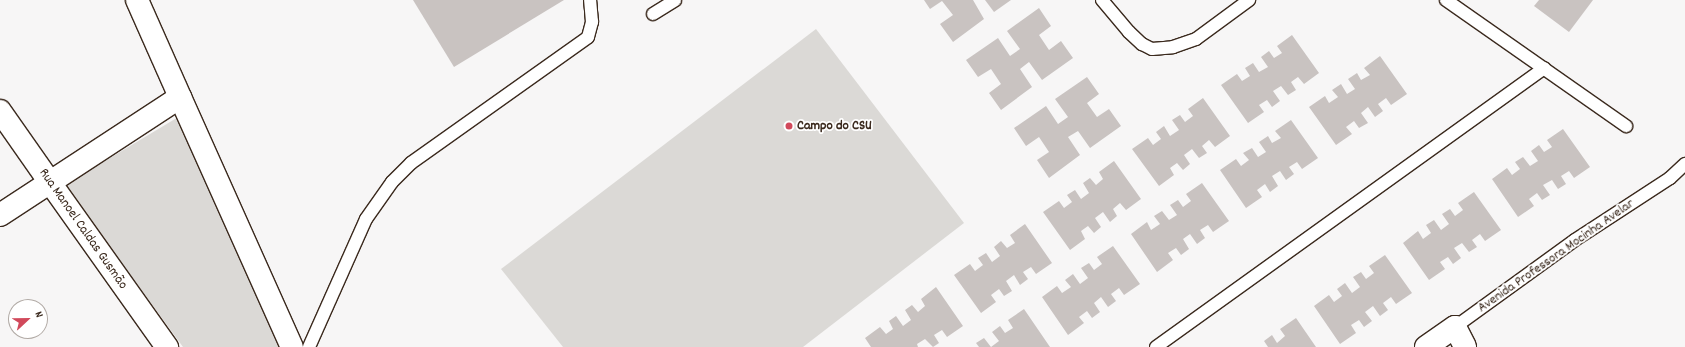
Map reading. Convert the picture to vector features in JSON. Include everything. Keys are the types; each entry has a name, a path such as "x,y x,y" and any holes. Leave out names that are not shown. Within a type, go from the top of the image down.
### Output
{"main road":[{"path":"136,0 292,347"},
{"path":"0,215 49,181 180,97"},
{"name":"Rua Manoel Caldas Gusmão","path":"0,111 167,347"},
{"path":"1455,327 1465,347"},
{"name":"Avenida Professora Mocinha Avelar","path":"1426,347 1455,327"}],"lane":[{"path":"309,347 366,219 392,182 411,163 588,37 592,22 590,0"},
{"path":"653,14 675,0"},
{"path":"1104,1 1138,40 1152,49 1173,47 1196,38 1249,0"},
{"path":"1446,0 1626,126"},
{"path":"1156,347 1544,68"},
{"name":"Avenida Professora Mocinha Avelar","path":"1455,327 1575,240 1670,178 1685,164"}],"shaded area":[{"name":"Campo do CSU","path":"816,29 964,223 803,347 563,347 501,269"},
{"path":"180,116 282,347 183,347 65,185"}],"building":[{"path":"413,0 564,0 454,67"},
{"path":"924,0 973,0 984,19 953,42 940,24 953,15 942,1 930,9"},
{"path":"985,0 1011,0 994,12"},
{"path":"1539,0 1593,0 1569,32 1534,6"},
{"path":"1039,8 1051,26 1039,35 1049,50 1061,41 1073,58 1042,80 1029,62 1020,69 1032,87 1001,110 989,93 1001,84 991,69 978,77 966,60 998,38 1010,56 1020,49 1007,31"},
{"path":"1292,35 1319,73 1304,84 1298,77 1291,82 1296,90 1288,95 1281,86 1273,91 1280,101 1272,107 1267,100 1259,105 1264,112 1248,123 1221,85 1237,74 1242,81 1250,76 1245,68 1253,63 1259,72 1268,67 1261,57 1269,51 1274,58 1282,53 1277,46"},
{"path":"1380,56 1407,94 1391,105 1386,98 1378,104 1383,111 1375,117 1368,107 1361,113 1368,123 1359,128 1354,121 1346,127 1352,134 1336,145 1309,107 1325,96 1329,103 1338,97 1332,90 1341,84 1347,94 1355,89 1348,79 1357,73 1361,80 1370,75 1364,68"},
{"path":"1087,77 1099,94 1087,103 1097,117 1109,109 1121,126 1090,148 1078,131 1068,137 1080,155 1049,178 1037,160 1049,152 1039,137 1026,146 1014,128 1046,106 1058,124 1068,117 1055,99"},
{"path":"1203,98 1230,136 1215,147 1209,140 1202,146 1207,153 1199,158 1192,149 1184,155 1190,164 1183,170 1177,163 1170,168 1174,175 1159,186 1132,149 1148,138 1153,145 1161,139 1156,132 1164,126 1170,136 1179,130 1172,120 1180,115 1185,122 1193,116 1188,109"},
{"path":"1291,120 1318,158 1302,169 1297,162 1289,167 1294,174 1286,180 1280,171 1272,176 1278,186 1270,192 1265,184 1257,190 1262,197 1246,208 1220,170 1236,159 1241,166 1249,160 1243,153 1252,148 1258,157 1266,152 1259,142 1268,136 1272,143 1281,138 1275,131"},
{"path":"1563,129 1590,167 1574,178 1569,171 1561,176 1566,184 1558,189 1552,180 1543,185 1550,195 1542,200 1537,193 1529,199 1534,206 1518,217 1492,179 1507,168 1512,175 1520,169 1515,162 1523,157 1530,166 1538,161 1531,151 1539,145 1544,152 1552,147 1547,140"},
{"path":"1114,161 1141,199 1126,210 1120,203 1113,209 1117,216 1110,222 1103,212 1095,218 1101,227 1094,233 1088,226 1081,231 1085,239 1070,250 1043,212 1059,201 1064,208 1072,202 1067,195 1075,190 1081,199 1089,193 1083,183 1090,178 1096,185 1103,179 1099,172"},
{"path":"1202,183 1229,221 1213,232 1208,225 1200,230 1205,238 1197,244 1190,234 1183,239 1189,249 1181,255 1176,248 1168,253 1173,260 1157,272 1131,234 1147,222 1151,230 1160,224 1154,216 1162,211 1169,220 1177,215 1170,205 1178,200 1183,207 1191,201 1186,194"},
{"path":"1474,192 1501,230 1485,241 1480,234 1472,240 1477,247 1469,252 1462,243 1454,248 1461,258 1453,264 1448,257 1440,262 1445,269 1429,280 1403,243 1418,231 1423,239 1431,233 1426,225 1434,220 1441,230 1449,224 1442,214 1450,209 1455,216 1463,210 1458,203"},
{"path":"1025,224 1052,263 1036,274 1031,267 1023,272 1028,279 1020,285 1014,275 1006,281 1012,291 1004,296 999,289 991,295 996,302 981,313 954,275 970,264 975,271 983,265 978,258 986,253 992,262 1000,256 994,247 1001,241 1007,248 1015,243 1010,235"},
{"path":"1113,246 1140,284 1124,295 1119,288 1111,294 1116,301 1108,307 1101,297 1094,303 1100,312 1092,318 1087,311 1079,317 1084,323 1068,335 1042,297 1057,286 1062,293 1071,287 1065,280 1073,274 1080,284 1088,278 1081,268 1089,263 1094,270 1102,264 1097,257"},
{"path":"1385,255 1412,293 1396,304 1391,297 1383,303 1388,310 1380,316 1373,306 1365,312 1372,321 1364,327 1359,320 1351,325 1356,333 1340,344 1314,306 1329,295 1334,302 1342,296 1337,289 1345,283 1352,293 1360,287 1353,277 1361,272 1366,279 1374,273 1369,266"},
{"path":"936,287 963,326 947,337 942,330 934,335 939,343 933,347 925,339 917,344 918,347 871,347 865,338 880,327 886,334 893,329 889,321 896,316 903,326 911,320 905,310 912,305 918,312 925,306 921,299"},
{"path":"1024,309 1050,347 991,347 999,341 992,332 1000,326 1005,333 1013,328 1008,320"},
{"path":"1296,318 1316,347 1268,347 1264,341 1272,335 1277,343 1285,336 1280,329"},
{"path":"984,338 991,347 979,347 976,343"}],"place":[{"name":"Campo do CSU","path":"789,126"}]}
